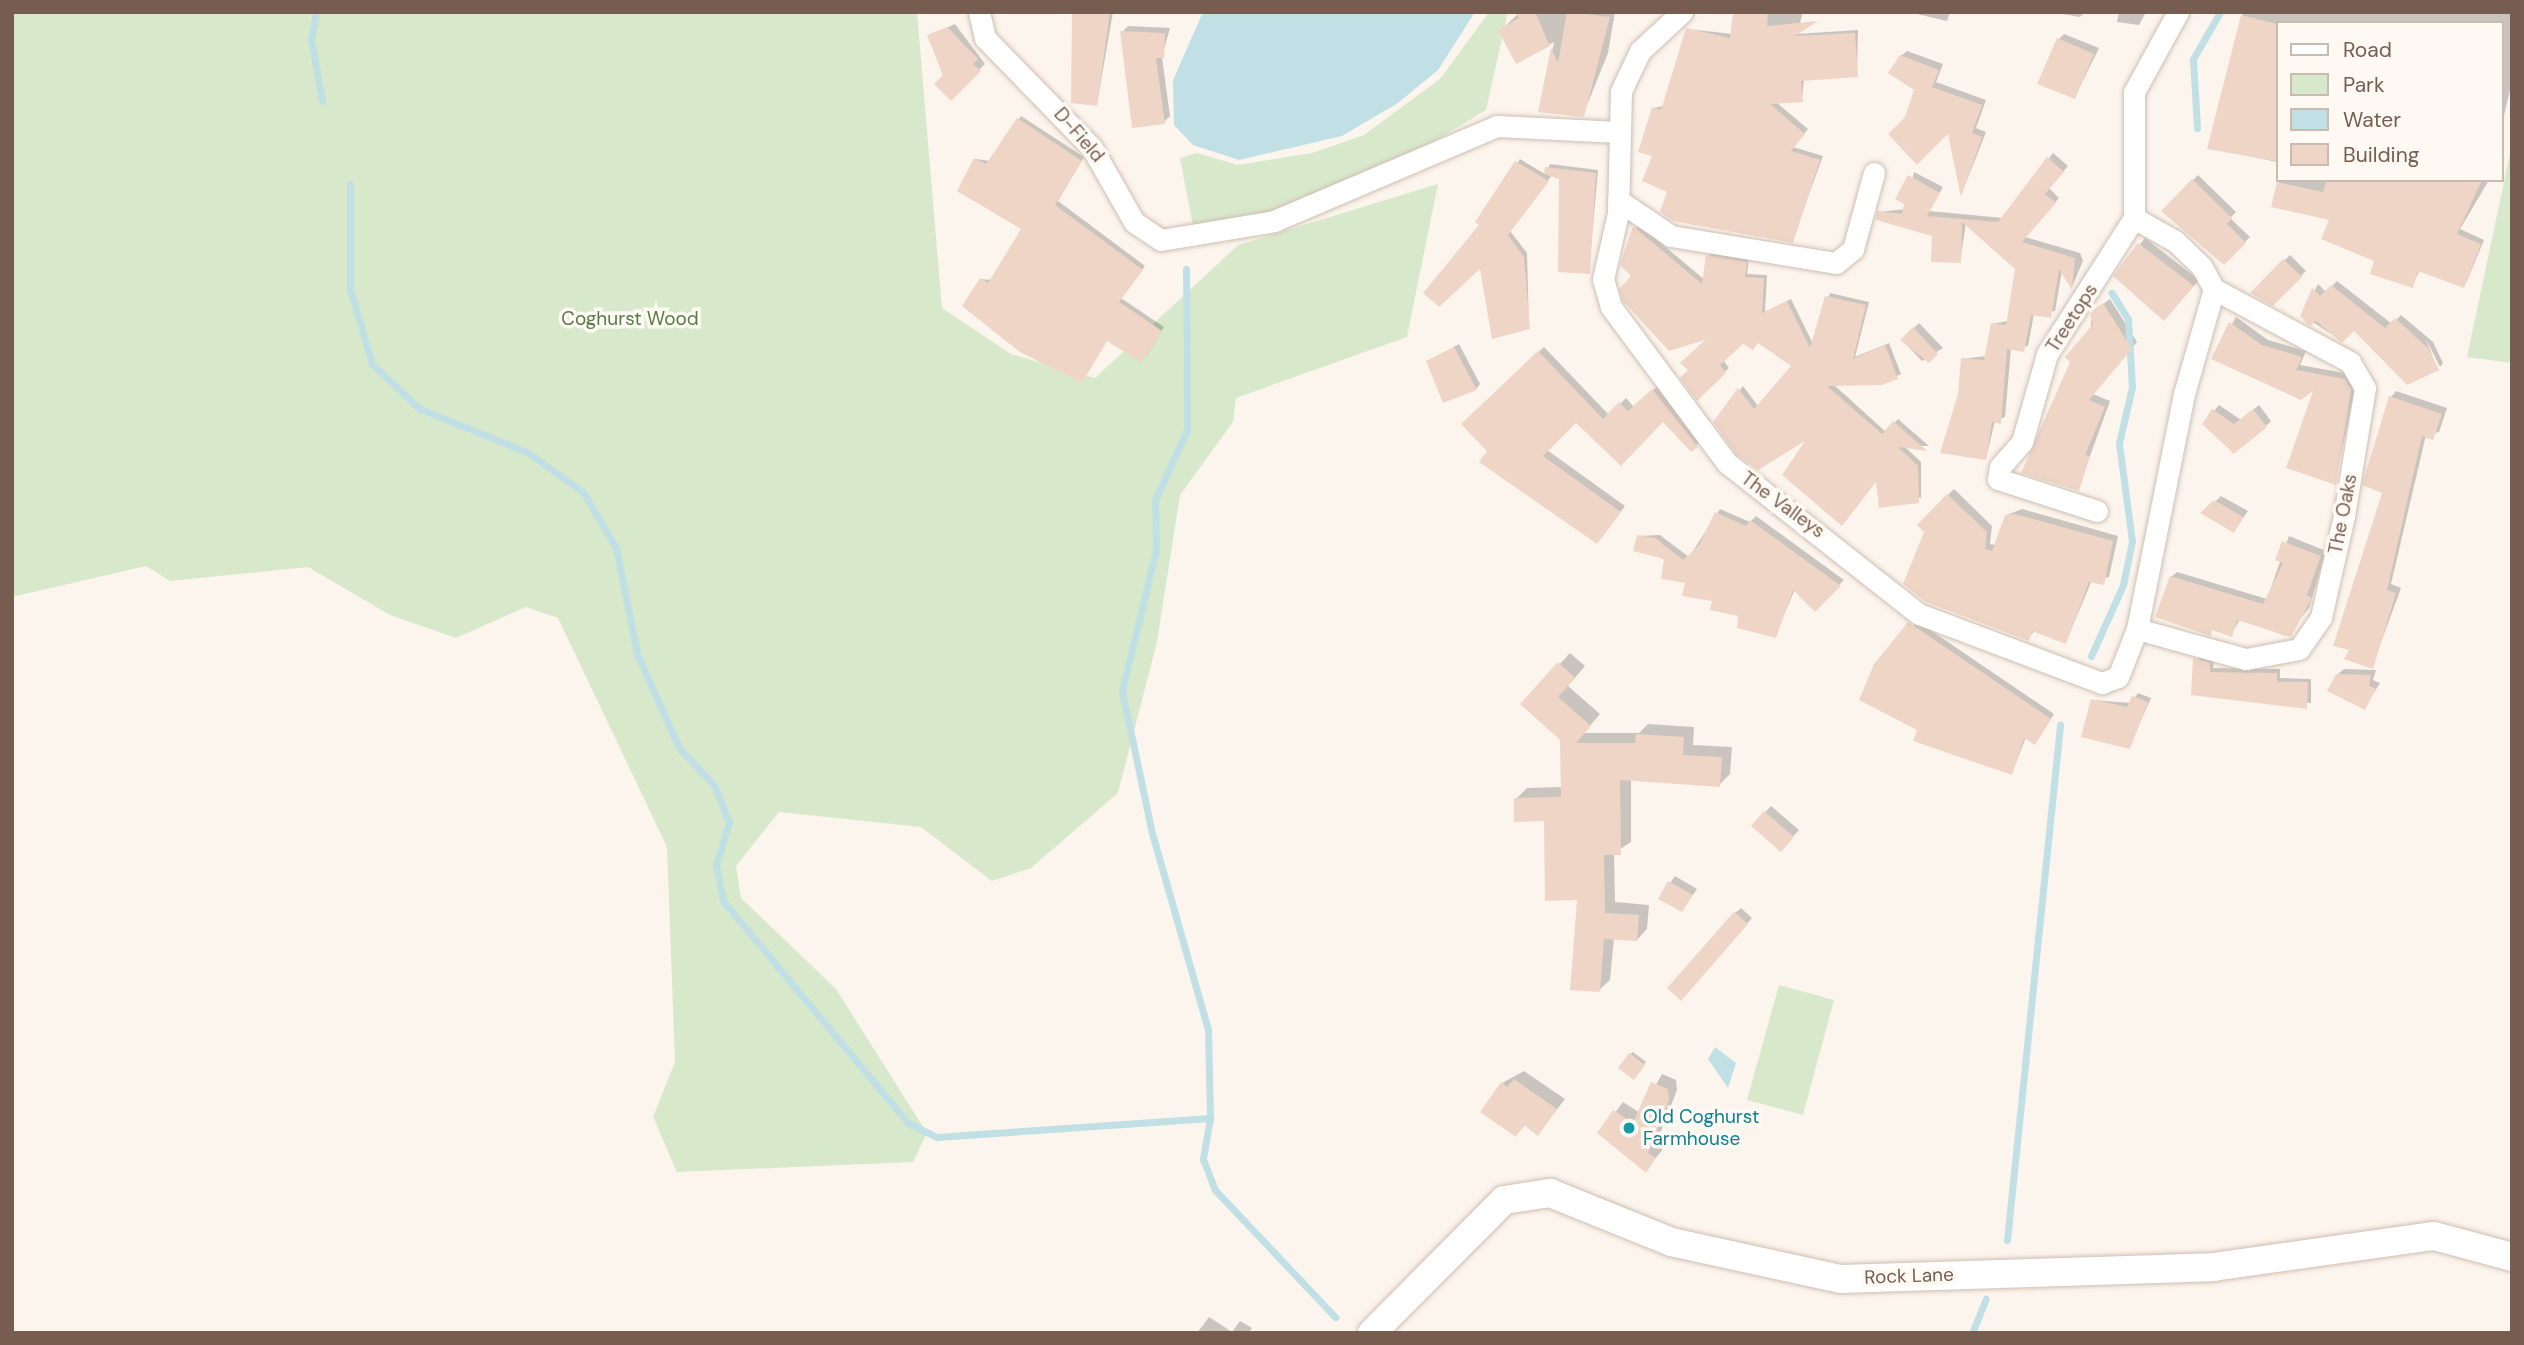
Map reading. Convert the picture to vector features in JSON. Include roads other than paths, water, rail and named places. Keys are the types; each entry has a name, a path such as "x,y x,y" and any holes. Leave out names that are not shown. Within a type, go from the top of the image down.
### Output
{"street":[{"name":"D-Field","path":"979,12 985,38 1092,148 1134,222 1161,240 1274,221 1497,126 1618,132"},
{"name":"The Valleys","path":"1682,12 1627,67 1618,132 1618,201 1602,289 1727,463 1919,614 2065,674 2102,683 2118,677 2137,629 2184,394 2214,289"},
{"path":"2178,12 2134,92 2134,218 2175,241 2202,266 2214,289"},
{"path":"1618,201 1671,236 1836,264 1853,249 1874,173"},
{"name":"Treetops","path":"2097,511 1998,479 2000,467 2022,442 2048,354 2134,218"},
{"name":"The Oaks","path":"2137,629 2246,659 2299,649 2321,617 2341,528 2365,388 2350,362 2214,289"},
{"name":"Rock Lane","path":"1372,1333 1504,1200 1550,1193 1671,1242 1840,1279 2213,1267 2434,1236 2512,1257"}],"water":[{"path":"1203,12 1475,12 1438,70 1398,103 1342,136 1239,160 1193,145 1174,125 1173,80"},
{"path":"1715,1047 1736,1063 1728,1088 1708,1059"}],"waterway":[{"path":"316,12 311,39 322,101"},
{"path":"2197,128 2193,59 2220,12"},
{"path":"350,184 350,289 372,364 420,409 527,452 583,492 616,548 637,654 679,748 714,785 729,822 716,865 723,901 908,1123 937,1137 1210,1118"},
{"path":"1186,269 1187,430 1155,500 1156,550 1122,691 1152,833 1208,1029 1210,1118 1203,1159 1215,1190 1335,1317"},
{"path":"2091,656 2123,585 2132,541 2119,443 2132,387 2128,319 2112,293"},
{"path":"2007,1240 2060,725"},
{"path":"1972,1333 1986,1299"}],"place":[{"name":"Old Coghurst Farmhouse","path":"1629,1128"}],"park label":[{"name":"Coghurst Wood","path":"630,319"}]}
